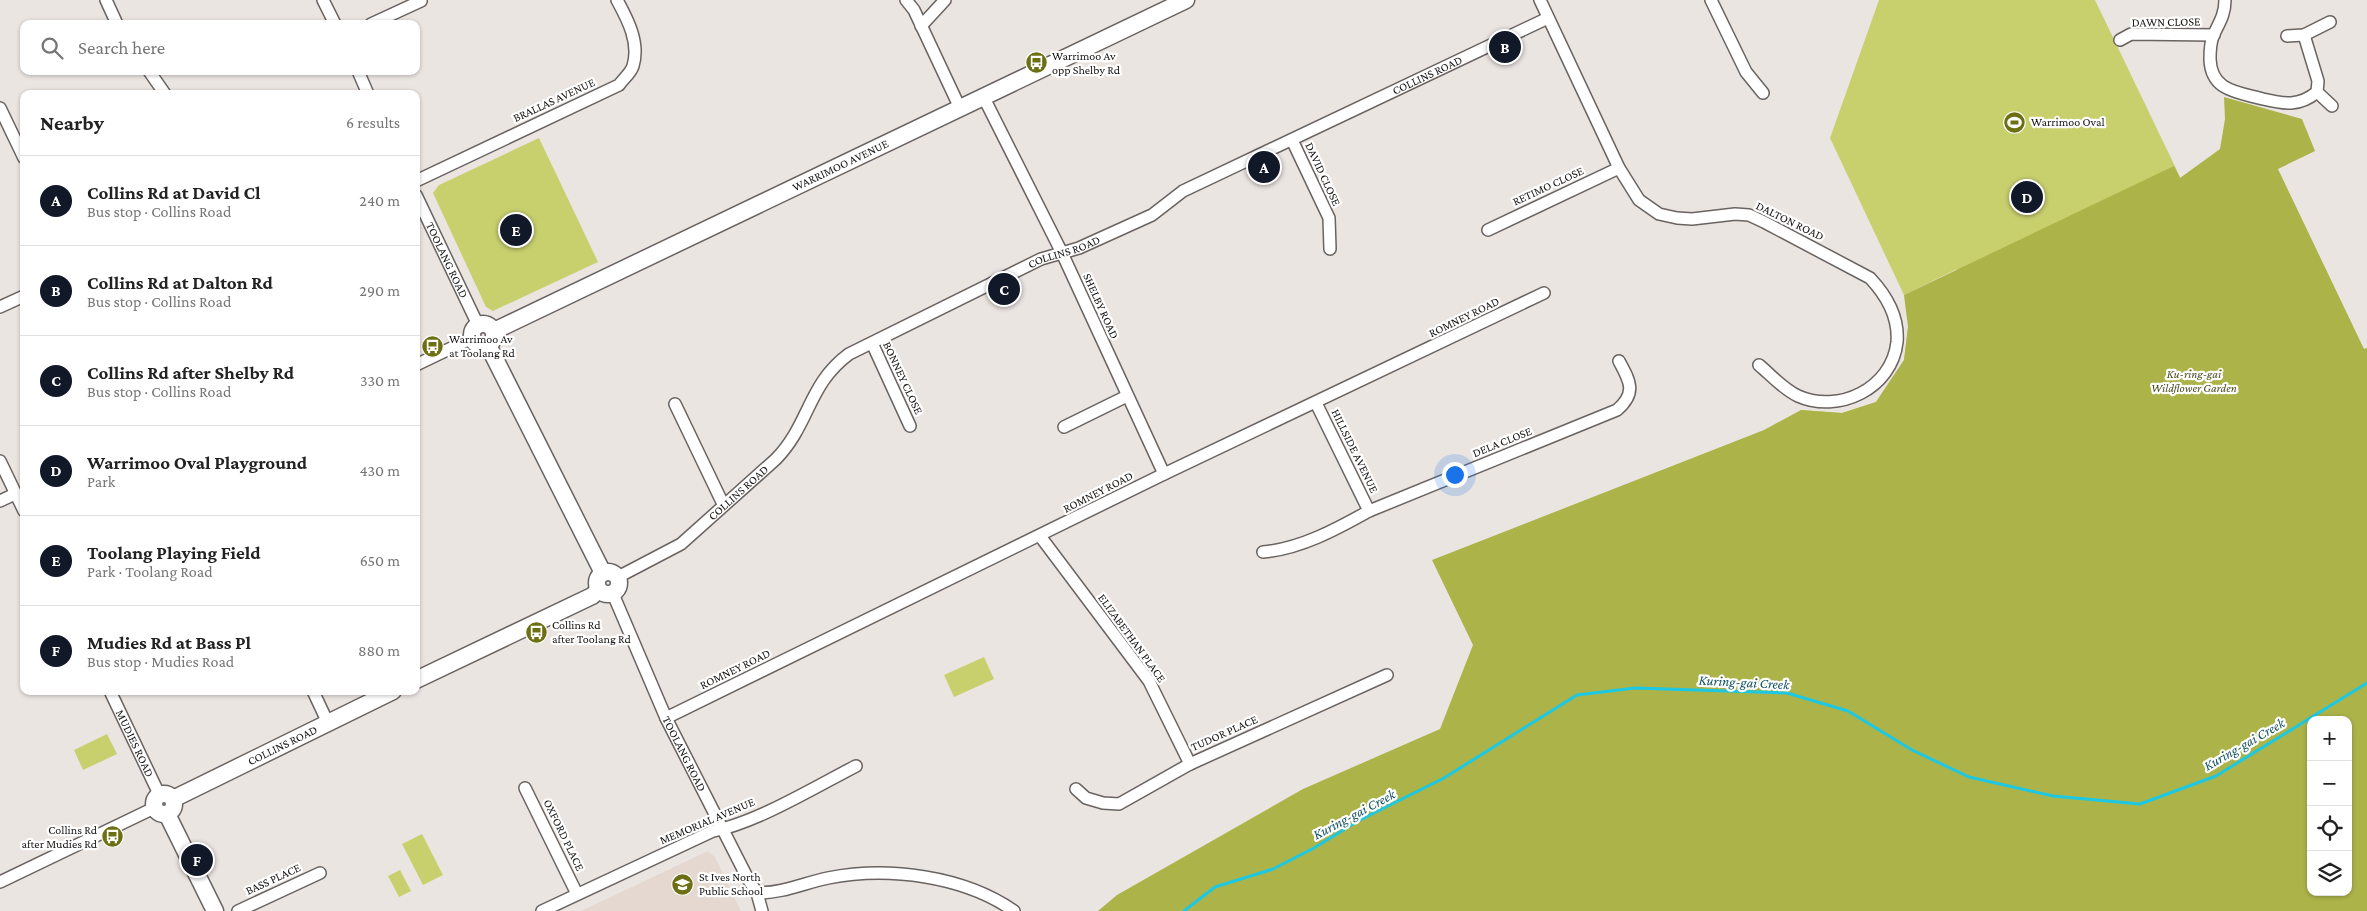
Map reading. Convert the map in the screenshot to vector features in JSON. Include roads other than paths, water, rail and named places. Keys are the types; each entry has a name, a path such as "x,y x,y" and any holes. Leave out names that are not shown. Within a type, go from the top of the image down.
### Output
{"street":[{"path":"106,0 115,20"},
{"path":"323,0 333,20"},
{"name":"BRALLAS AVENUE","path":"420,179 619,85 633,68 636,48 631,28 617,0"},
{"path":"906,0 921,26 959,106"},
{"path":"921,26 945,0"},
{"name":"WARRIMOO AVENUE","path":"491,338 959,106 1186,0"},
{"name":"DALTON ROAD","path":"1540,0 1619,168 1639,200 1659,214 1692,219 1734,214 1757,218 1870,278 1881,289 1891,307 1896,327 1897,343 1892,359 1872,387 1856,396 1840,401 1820,402 1798,396 1759,365"},
{"path":"1711,0 1746,72 1763,93"},
{"path":"2225,0 2225,11 2210,48 2214,79 2225,88 2287,105 2296,103 2317,92"},
{"path":"380,20 421,1"},
{"name":"COLLINS ROAD","path":"610,575 681,544 788,447 823,378 849,354 1042,259 1079,248 1152,215 1183,191 1548,18"},
{"path":"2287,36 2304,35 2330,22"},
{"name":"DAWN CLOSE","path":"2120,40 2131,34 2214,35"},
{"path":"2304,35 2318,81 2317,92"},
{"path":"152,75 162,90"},
{"path":"360,75 366,90"},
{"path":"2317,92 2332,106"},
{"name":"SHELBY ROAD","path":"983,96 1062,253 1164,474"},
{"path":"0,108 20,150"},
{"name":"DAVID CLOSE","path":"1292,140 1329,218 1330,249"},
{"name":"RETIMO CLOSE","path":"1488,230 1619,168"},
{"name":"TOOLANG ROAD","path":"420,204 475,332"},
{"name":"ROMNEY ROAD","path":"666,718 1164,474 1544,294"},
{"path":"0,307 20,298"},
{"path":"420,363 475,332 480,346 491,338 610,575 597,581 606,592 592,596 420,678"},
{"name":"BONNEY CLOSE","path":"872,343 910,426"},
{"name":"DELA CLOSE","path":"1263,552 1283,550 1346,524 1369,511 1617,410 1626,402 1630,381 1619,361"},
{"path":"1064,427 1127,396"},
{"name":"HILLSIDE AVENUE","path":"1316,403 1369,511"},
{"path":"675,404 724,504"},
{"path":"0,461 20,504"},
{"path":"0,501 15,494"},
{"name":"ELIZABETHAN PLACE","path":"1040,536 1149,681 1190,764"},
{"name":"TOOLANG ROAD","path":"606,592 666,718 722,829 748,879 758,893 762,911"},
{"name":"TUDOR PLACE","path":"1076,789 1086,798 1103,803 1119,804 1190,764 1388,675"},
{"name":"MUDIES ROAD","path":"112,695 215,911"},
{"path":"315,695 328,723"},
{"name":"COLLINS ROAD","path":"0,882 385,695"},
{"name":"MEMORIAL AVENUE","path":"542,911 713,831 756,816 856,766"},
{"name":"OXFORD PLACE","path":"525,788 577,894"},
{"name":"BASS PLACE","path":"238,911 320,873"},
{"path":"758,893 776,893 828,878 858,874 890,874 921,877 953,884 982,893 1014,911"}],"waterway":[{"name":"Kuring-gai Creek","path":"1184,911 1215,887 1273,869 1314,848 1358,821 1444,778 1577,695 1635,688 1787,693 1848,711 1912,750 1969,777 2053,796 2140,804 2216,776 2367,683"}],"place":[{"name":"Collins Rd at Dalton Rd","path":"1505,47"},
{"name":"Warrimoo Av opp Shelby Rd","path":"1036,63"},
{"name":"Warrimoo Oval","path":"2015,122"},
{"name":"Collins Rd at David Cl","path":"1264,167"},
{"name":"Warrimoo Oval Playground","path":"2027,197"},
{"name":"Toolang Playing Field","path":"516,230"},
{"name":"Collins Rd after Shelby Rd","path":"1004,289"},
{"name":"Warrimoo Av at Toolang Rd","path":"433,346"},
{"name":"Collins Rd after Toolang Rd","path":"536,632"},
{"name":"Collins Rd after Mudies Rd","path":"113,837"},
{"name":"Mudies Rd at Bass Pl","path":"197,860"},
{"name":"St Ives North Public School","path":"683,884"}],"park label":[{"name":"Ku-ring-gai Wildflower Garden","path":"2194,381"}]}
